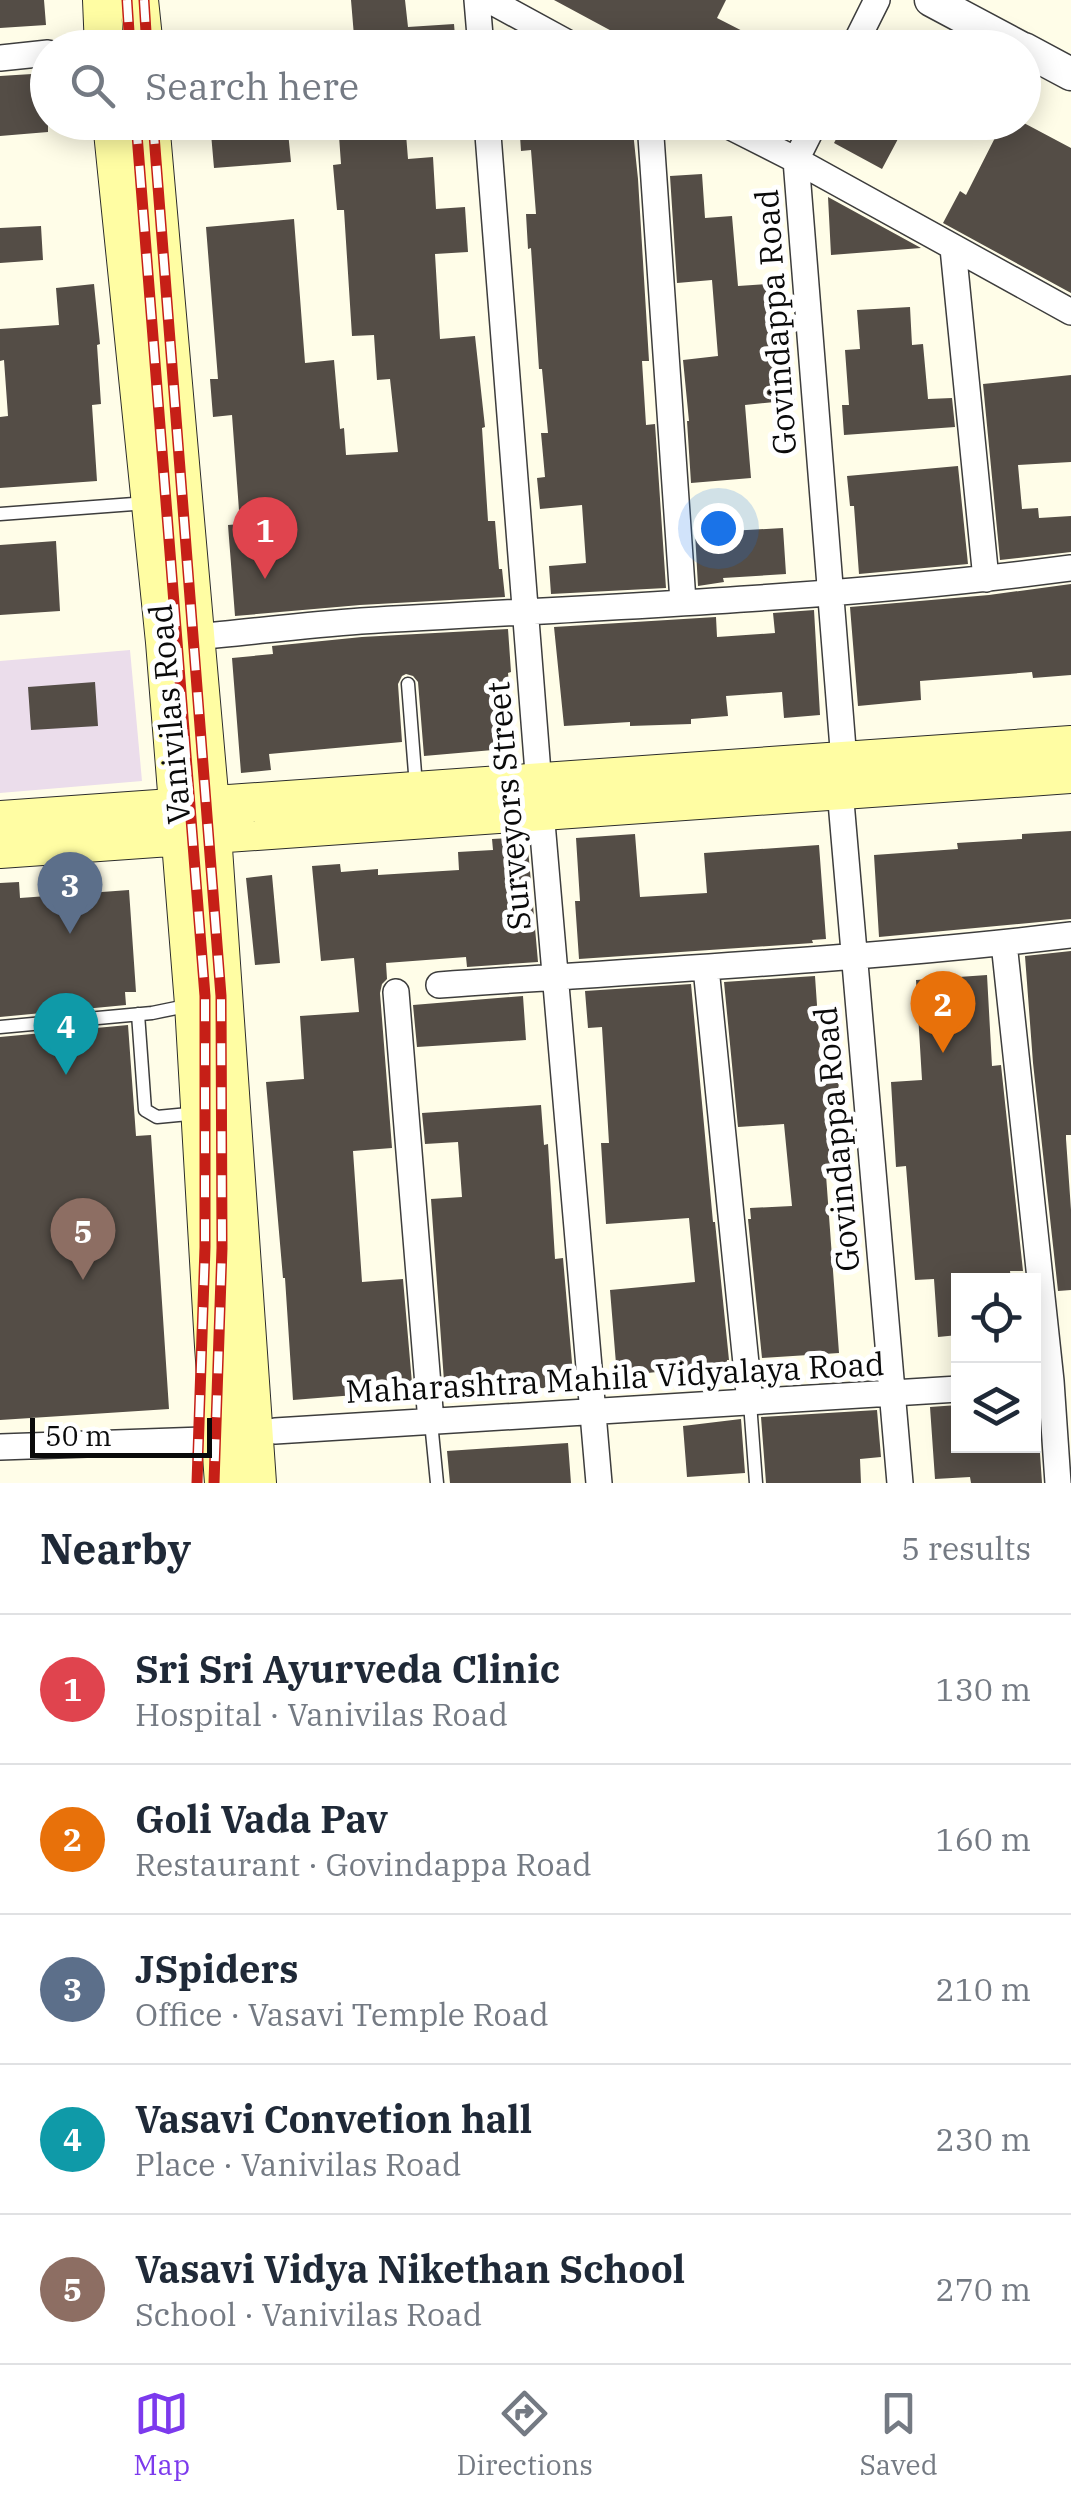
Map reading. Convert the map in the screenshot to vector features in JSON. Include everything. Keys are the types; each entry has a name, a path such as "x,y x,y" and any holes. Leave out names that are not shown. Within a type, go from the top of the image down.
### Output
{"main road":[{"path":"102,0 103,30"},
{"path":"140,0 142,30"},
{"name":"Vanivilas Road","path":"114,140 151,502 195,821 228,1297"},
{"name":"Vanivilas Road","path":"152,140 195,637 194,1004 201,1112 228,1297"},
{"path":"842,775 1071,744"},
{"path":"0,820 195,821 842,775 1071,774"},
{"path":"0,849 416,790 540,796"},
{"path":"228,1297 264,1342 279,1483"},
{"path":"206,1483 199,1356 228,1297"},
{"path":"224,1483 228,1297"},
{"path":"228,1297 257,1483"}],"street":[{"path":"477,0 479,30"},
{"path":"489,0 544,30"},
{"path":"863,30 878,0"},
{"path":"931,0 988,30"},
{"path":"0,58 30,56"},
{"path":"1041,58 1071,74"},
{"name":"Surveyors Street","path":"487,140 599,1483"},
{"path":"651,140 683,601"},
{"path":"757,140 1071,312"},
{"name":"Govindappa Road","path":"806,140 796,160 830,592 852,956 900,1483"},
{"path":"953,248 986,579"},
{"path":"195,637 357,622 830,592 1071,568"},
{"path":"440,986 706,968 1071,936"},
{"path":"1004,943 1052,1380 1058,1483"},
{"path":"706,968 750,1403"},
{"path":"396,992 431,1422"},
{"name":"Maharashtra Mahila Vidyalaya Road","path":"275,1431 951,1390"},
{"path":"0,1447 203,1440"}],"lane":[{"path":"0,514 151,502"},
{"path":"408,684 416,790"},
{"path":"0,1027 138,1014 194,1004"},
{"path":"138,1014 145,1110 157,1117 201,1112"},
{"path":"750,1403 756,1483"},
{"path":"431,1422 437,1483"}],"shaded area":[{"path":"130,650 142,781 0,793 0,661"}],"building":[{"path":"0,0 44,0 46,25 0,28"},
{"path":"351,0 405,0 408,27 454,24 454,30 354,30"},
{"path":"554,0 726,0 717,18 741,30 610,30"},
{"path":"30,74 30,134 0,136 0,76"},
{"path":"1041,132 1071,148 1071,293 943,223 960,191 966,195 994,140 1041,140"},
{"path":"212,140 289,140 291,162 214,168"},
{"path":"339,140 406,140 408,159 433,157 436,209 465,207 468,252 435,254 440,339 475,336 485,427 482,428 488,521 495,521 505,597 235,616 228,525 240,524 232,415 213,417 210,379 218,379 206,227 294,219 305,363 334,360 346,455 398,452 390,379 377,380 374,335 352,336 344,210 337,210 333,165 341,164"},
{"path":"520,140 634,140 649,361 642,361 646,425 655,424 666,588 551,594 549,566 586,563 582,505 540,509 537,478 545,477 541,433 548,433 539,369 531,248 528,249 526,214 536,214 531,150 521,151"},
{"path":"836,140 897,140 882,169 834,143"},
{"path":"702,174 705,218 732,216 738,286 766,284 772,350 789,348 795,400 745,405 751,478 691,483 683,360 718,356 712,280 677,283 670,176"},
{"path":"828,197 921,248 831,255"},
{"path":"41,226 43,260 0,263 0,228"},
{"path":"94,284 101,404 92,405 97,481 0,488 0,417 8,416 0,329 59,325 56,288"},
{"path":"910,307 912,345 923,344 928,399 952,398 955,427 844,435 842,405 849,405 845,350 860,349 857,310"},
{"path":"1071,375 1071,462 1018,465 1022,509 1038,508 1039,518 1071,516 1071,552 1000,560 983,384"},
{"path":"958,466 968,564 859,574 854,506 850,506 847,476"},
{"path":"783,528 786,574 723,578 724,582 698,586 695,533"},
{"path":"56,541 60,611 0,615 0,545"},
{"path":"1071,584 1071,675 1033,678 1032,672 920,681 921,700 858,706 850,607"},
{"path":"814,610 820,715 784,718 782,692 726,696 728,716 691,719 691,724 564,726 554,627 716,617 717,637 775,633 773,613"},
{"path":"508,629 515,748 424,756 418,682 406,674 398,684 402,742 269,754 271,770 241,773 232,658 273,654 272,646"},
{"path":"95,682 98,726 31,730 28,687"},
{"path":"1071,831 1071,919 879,937 874,855 958,849 957,843"},
{"path":"635,834 640,897 707,893 704,853 819,845 826,939 579,959 576,838"},
{"path":"527,837 538,962 467,967 466,957 386,963 387,979 380,993 392,1148 353,1151 362,1282 403,1279 413,1395 293,1400 266,1082 304,1079 300,1016 359,1012 354,958 321,961 312,866 340,864 341,872 378,869 378,875 459,870 458,852 493,850 492,839"},
{"path":"272,875 280,963 255,965 246,878"},
{"path":"19,882 20,898 129,890 136,992 125,992 126,1005 0,1017 0,883"},
{"path":"1071,951 1071,1135 1066,1135 1066,1139 1071,1290 1058,1291 1025,956"},
{"path":"987,975 992,1066 1001,1065 1023,1271 951,1273 951,1336 938,1337 934,1279 915,1280 906,1166 896,1167 891,1082 922,1080 916,980"},
{"path":"815,976 822,1078 838,1076 841,1119 830,1120 834,1174 826,1175 839,1353 762,1358 748,1219 750,1208 792,1206 784,1124 738,1127 724,982"},
{"path":"691,984 729,1360 727,1365 617,1376 610,1290 695,1282 689,1218 606,1224 601,1143 609,1143 602,1027 588,1028 585,991"},
{"path":"523,996 526,1040 417,1047 413,1005"},
{"path":"128,1025 136,1136 151,1135 169,1409 0,1420 0,1037"},
{"path":"541,1105 544,1145 548,1144 555,1259 563,1258 574,1386 445,1395 431,1199 462,1197 458,1142 425,1144 422,1113"},
{"path":"951,1406 951,1453 1040,1453 1042,1483 971,1483 970,1477 935,1479 930,1407"},
{"path":"877,1410 881,1457 860,1459 861,1483 766,1483 761,1417"},
{"path":"741,1419 745,1473 687,1477 683,1426"},
{"path":"568,1443 571,1483 450,1483 447,1451"}],"railway":[{"path":"127,0 129,30"},
{"path":"144,0 146,30"},
{"path":"137,140 205,996 205,1247 197,1483"},
{"path":"154,140 221,996 222,1248 214,1483"}],"place":[{"name":"Sri Sri Ayurveda Clinic","path":"265,579"},
{"name":"JSpiders","path":"70,934"},
{"name":"Goli Vada Pav","path":"943,1053"},
{"name":"Vasavi Convetion hall","path":"66,1075"},
{"name":"Vasavi Vidya Nikethan School","path":"83,1280"}]}
